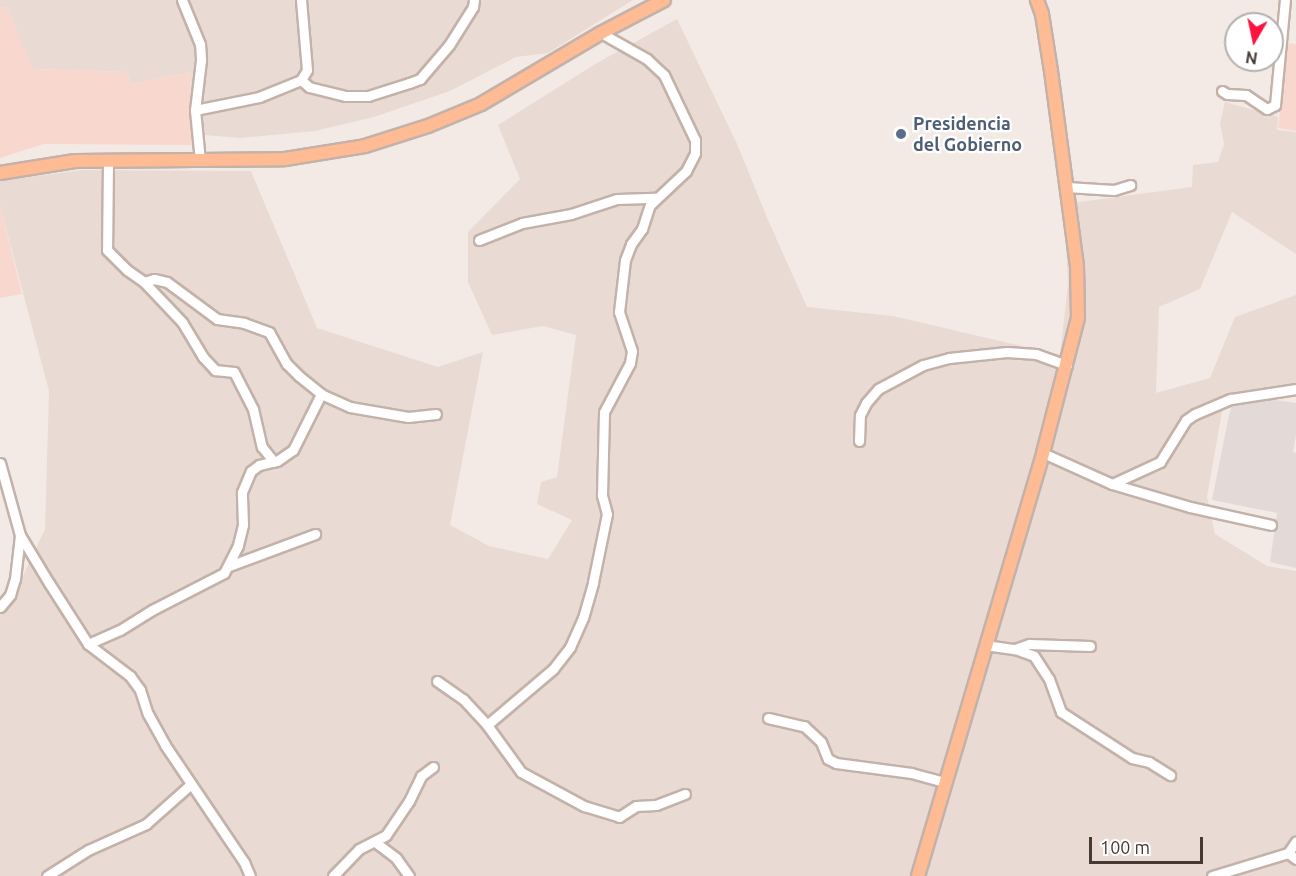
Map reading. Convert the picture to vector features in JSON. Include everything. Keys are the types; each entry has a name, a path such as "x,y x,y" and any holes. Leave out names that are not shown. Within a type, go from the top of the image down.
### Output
{"main road":[{"path":"0,172 75,161 285,159 365,146 428,126 481,104 600,33 664,0"},
{"path":"918,876 1043,453 1067,365 1079,304 1077,266 1067,187 1042,14 1037,0"},
{"path":"1042,14 1043,0"}],"street":[{"path":"182,0 200,44 201,60 195,110 200,161"},
{"path":"195,110 259,97 301,80 307,70 301,0"},
{"path":"301,80 309,87 345,96 368,96 420,79 449,45 473,7 474,0"},
{"path":"1222,91 1227,94 1246,95 1267,109 1275,105 1285,0"},
{"path":"488,725 554,669 570,647 583,618 607,514 602,495 604,412 630,363 632,351 619,312 625,260 655,198 686,171 695,153 695,140 664,75 646,60 600,33"},
{"path":"108,161 107,250 127,270 144,282 189,330 203,357 213,368 234,372 253,409 262,447 274,462"},
{"path":"1067,187 1114,190 1130,185"},
{"path":"479,240 522,223 571,214 617,199 655,198"},
{"path":"144,282 154,279 167,282 217,319 244,323 269,332 287,364 321,394 350,407 408,417 436,414"},
{"path":"859,441 860,415 878,388 923,365 949,358 1007,351 1036,354 1067,365"},
{"path":"1112,484 1160,462 1186,420 1195,414 1231,399 1296,389"},
{"path":"230,566 243,525 245,483 255,467 274,462 296,447 321,394"},
{"path":"1043,453 1112,484 1190,507 1271,525"},
{"path":"0,463 20,535 88,644 130,676 140,690 148,714 191,784 244,862 250,876"},
{"path":"88,644 217,578 230,566 315,534"},
{"path":"0,607 10,595 15,579 20,535"},
{"path":"1015,649 1029,644 1090,646"},
{"path":"985,645 1015,649 1034,656 1042,666 1061,712 1132,758 1149,762 1170,775"},
{"path":"437,681 463,699 488,725 521,772 584,806 619,817 636,806 656,805 685,794"},
{"path":"768,718 804,726 821,742 828,759 836,763 911,773 945,782"},
{"path":"333,876 359,849 386,835 409,801 421,776 433,767"},
{"path":"47,876 88,850 146,824 191,784"},
{"path":"1212,876 1248,865 1292,856 1296,841"},
{"path":"375,842 396,858 409,876"},
{"path":"1248,865 1250,876"}],"shaded area":[{"path":"0,0 633,0 548,53 516,57 450,91 374,117 315,131 240,138 193,134 190,72 130,84 127,72 32,69 7,6 0,8"},
{"path":"7,6 33,69 127,72 130,84 190,72 192,145 44,144 0,158 0,8"},
{"path":"677,19 738,146 807,307 893,316 1060,355 1068,284 1064,204 1192,187 1193,165 1218,162 1224,144 1220,123 1225,102 1278,117 1277,130 1296,132 1296,254 1232,212 1200,289 1159,307 1156,393 1210,378 1235,317 1296,295 1296,388 1236,400 1223,406 1207,497 1215,534 1267,566 1296,571 1296,876 0,876 0,610 14,595 45,529 49,391 0,206 0,181 82,170 251,171 317,328 438,367 483,352 450,525 489,546 548,559 572,520 537,504 541,482 557,477 576,335 543,326 492,335 468,282 468,232 520,179 498,125 597,63"},
{"path":"1288,43 1296,44 1296,131 1278,128"},
{"path":"0,206 22,294 0,298"},
{"path":"1253,397 1296,403 1296,435 1293,452 1296,453 1296,568 1270,562 1277,513 1212,500 1234,400"}],"place":[{"name":"Presidencia del Gobierno","path":"901,134"}]}
